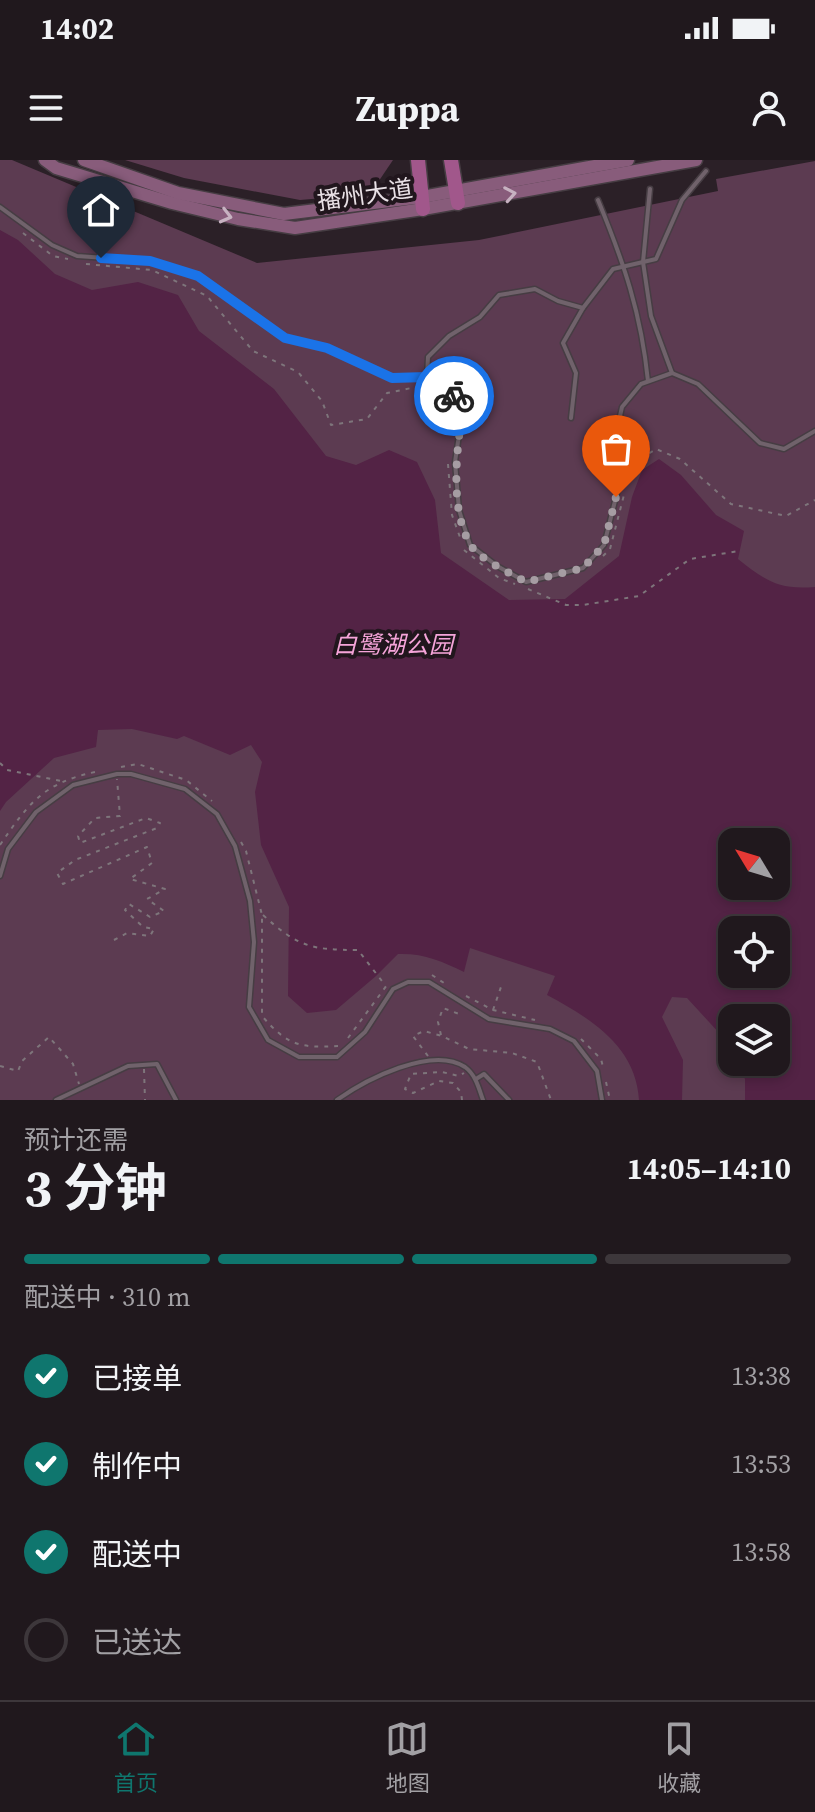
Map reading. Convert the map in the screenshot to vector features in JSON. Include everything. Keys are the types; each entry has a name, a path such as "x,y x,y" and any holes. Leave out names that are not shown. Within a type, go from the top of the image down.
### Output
{"main road":[{"name":"播州大道","path":"45,160 56,168 172,203 238,219 295,228 456,197 696,160"},
{"name":"播州大道","path":"84,160 178,193 284,214 423,203"},
{"path":"418,160 423,203"},
{"path":"451,160 456,197"},
{"name":"播州大道","path":"456,197 628,160"}],"lane":[{"path":"571,418 576,373 563,343 583,308 613,269 656,259 682,200 706,171"},
{"path":"650,189 643,262 651,316 672,373"},
{"path":"598,200 625,266 643,335 648,381"},
{"path":"0,207 52,245 77,256 150,261 198,276 285,338 327,348 392,378 427,377 446,385 463,408 455,462 459,510 470,545 497,566 526,582 583,568 604,545 622,473 616,434 622,407 641,384 672,373 698,384 760,443 784,449 815,431"},
{"path":"427,377 428,357 449,336 480,317 499,295 535,289 558,301 583,308"},
{"path":"0,876 8,849 36,812 73,785 117,774 131,774 185,789 217,814 235,846 250,901 254,942 249,1007 268,1040 299,1057 337,1057 365,1032 393,989 408,982 429,982 489,1019 550,1029 574,1041 597,1071 602,1100"},
{"path":"337,1100 386,1073 439,1058 468,1070 476,1079 483,1100"},
{"path":"56,1100 128,1066 157,1064 176,1100"},
{"path":"476,1079 484,1074 509,1100"}],"path":[{"path":"21,231 53,256 101,267 152,270 207,296 253,351 298,372 322,401 331,425 367,419 387,393 432,383"},
{"path":"603,557 610,549 631,465 656,449 680,459 731,504 786,516 815,500"},
{"path":"451,454 448,468 452,515 465,553 499,578 566,605 639,596 690,559 739,551"},
{"path":"527,589 542,584"},
{"path":"0,763 7,770 62,782"},
{"path":"112,769 138,764 186,780 211,800"},
{"path":"0,845 27,805 62,782 99,772"},
{"path":"114,940 127,933 150,936 154,929 143,927 125,910 129,904 150,917 164,911 147,899 165,889 130,879 152,863 147,847 63,884 57,873 75,860 157,828 160,823 146,818 80,843 78,836 95,818 120,816 117,774"},
{"path":"238,837 246,851 262,915 262,1016 280,1036 309,1047 343,1046 386,985 397,981"},
{"path":"262,915 287,937 324,950 358,950 386,985"},
{"path":"421,976 433,975 452,988"},
{"path":"489,1019 502,984"},
{"path":"462,995 493,1010 540,1021"},
{"path":"442,1036 438,1022 443,1008 459,1014 464,1004"},
{"path":"431,1059 413,1036 424,1031 469,1049 512,1053 537,1062 551,1100"},
{"path":"577,1034 601,1059 610,1100"},
{"path":"0,1066 18,1071 22,1061 49,1037 73,1064 80,1090"},
{"path":"143,1065 145,1100"},
{"path":"462,1100 461,1092 453,1083 439,1081 413,1093 405,1089 411,1074 442,1072 459,1076 468,1070"}],"green space":[{"name":"白鹭湖公园","path":"0,160 12,160 257,263 479,240 718,191 716,179 815,161 815,1100 0,1100"},
{"path":"125,160 393,160 370,194 300,200 184,178"}],"shaded area":[{"path":"0,230 18,240 55,274 92,290 138,282 178,295 199,331 274,389 326,456 356,465 389,450 417,462 435,500 441,553 509,600 565,599 619,556 632,497 642,470 659,459 681,475 716,515 744,531 738,559 773,582 791,587 815,587 815,1100 745,1100 743,1076 790,1076 790,1004 718,1004 718,1032 687,998 672,997 662,1017 683,1060 682,1100 639,1100 636,1081 620,1049 594,1024 547,995 555,976 470,948 464,972 432,958 398,954 336,1010 307,1013 288,996 289,907 261,845 255,792 262,762 251,745 230,755 184,736 177,739 132,729 98,730 96,747 54,758 0,811"}],"way so far":[{"path":"454,396 463,408 455,462 459,510 470,545 497,566 526,582 583,568 604,545 616,497"}],"route":[{"path":"101,258 150,261 198,276 285,338 327,348 392,378 427,377 446,385 454,396"}]}
